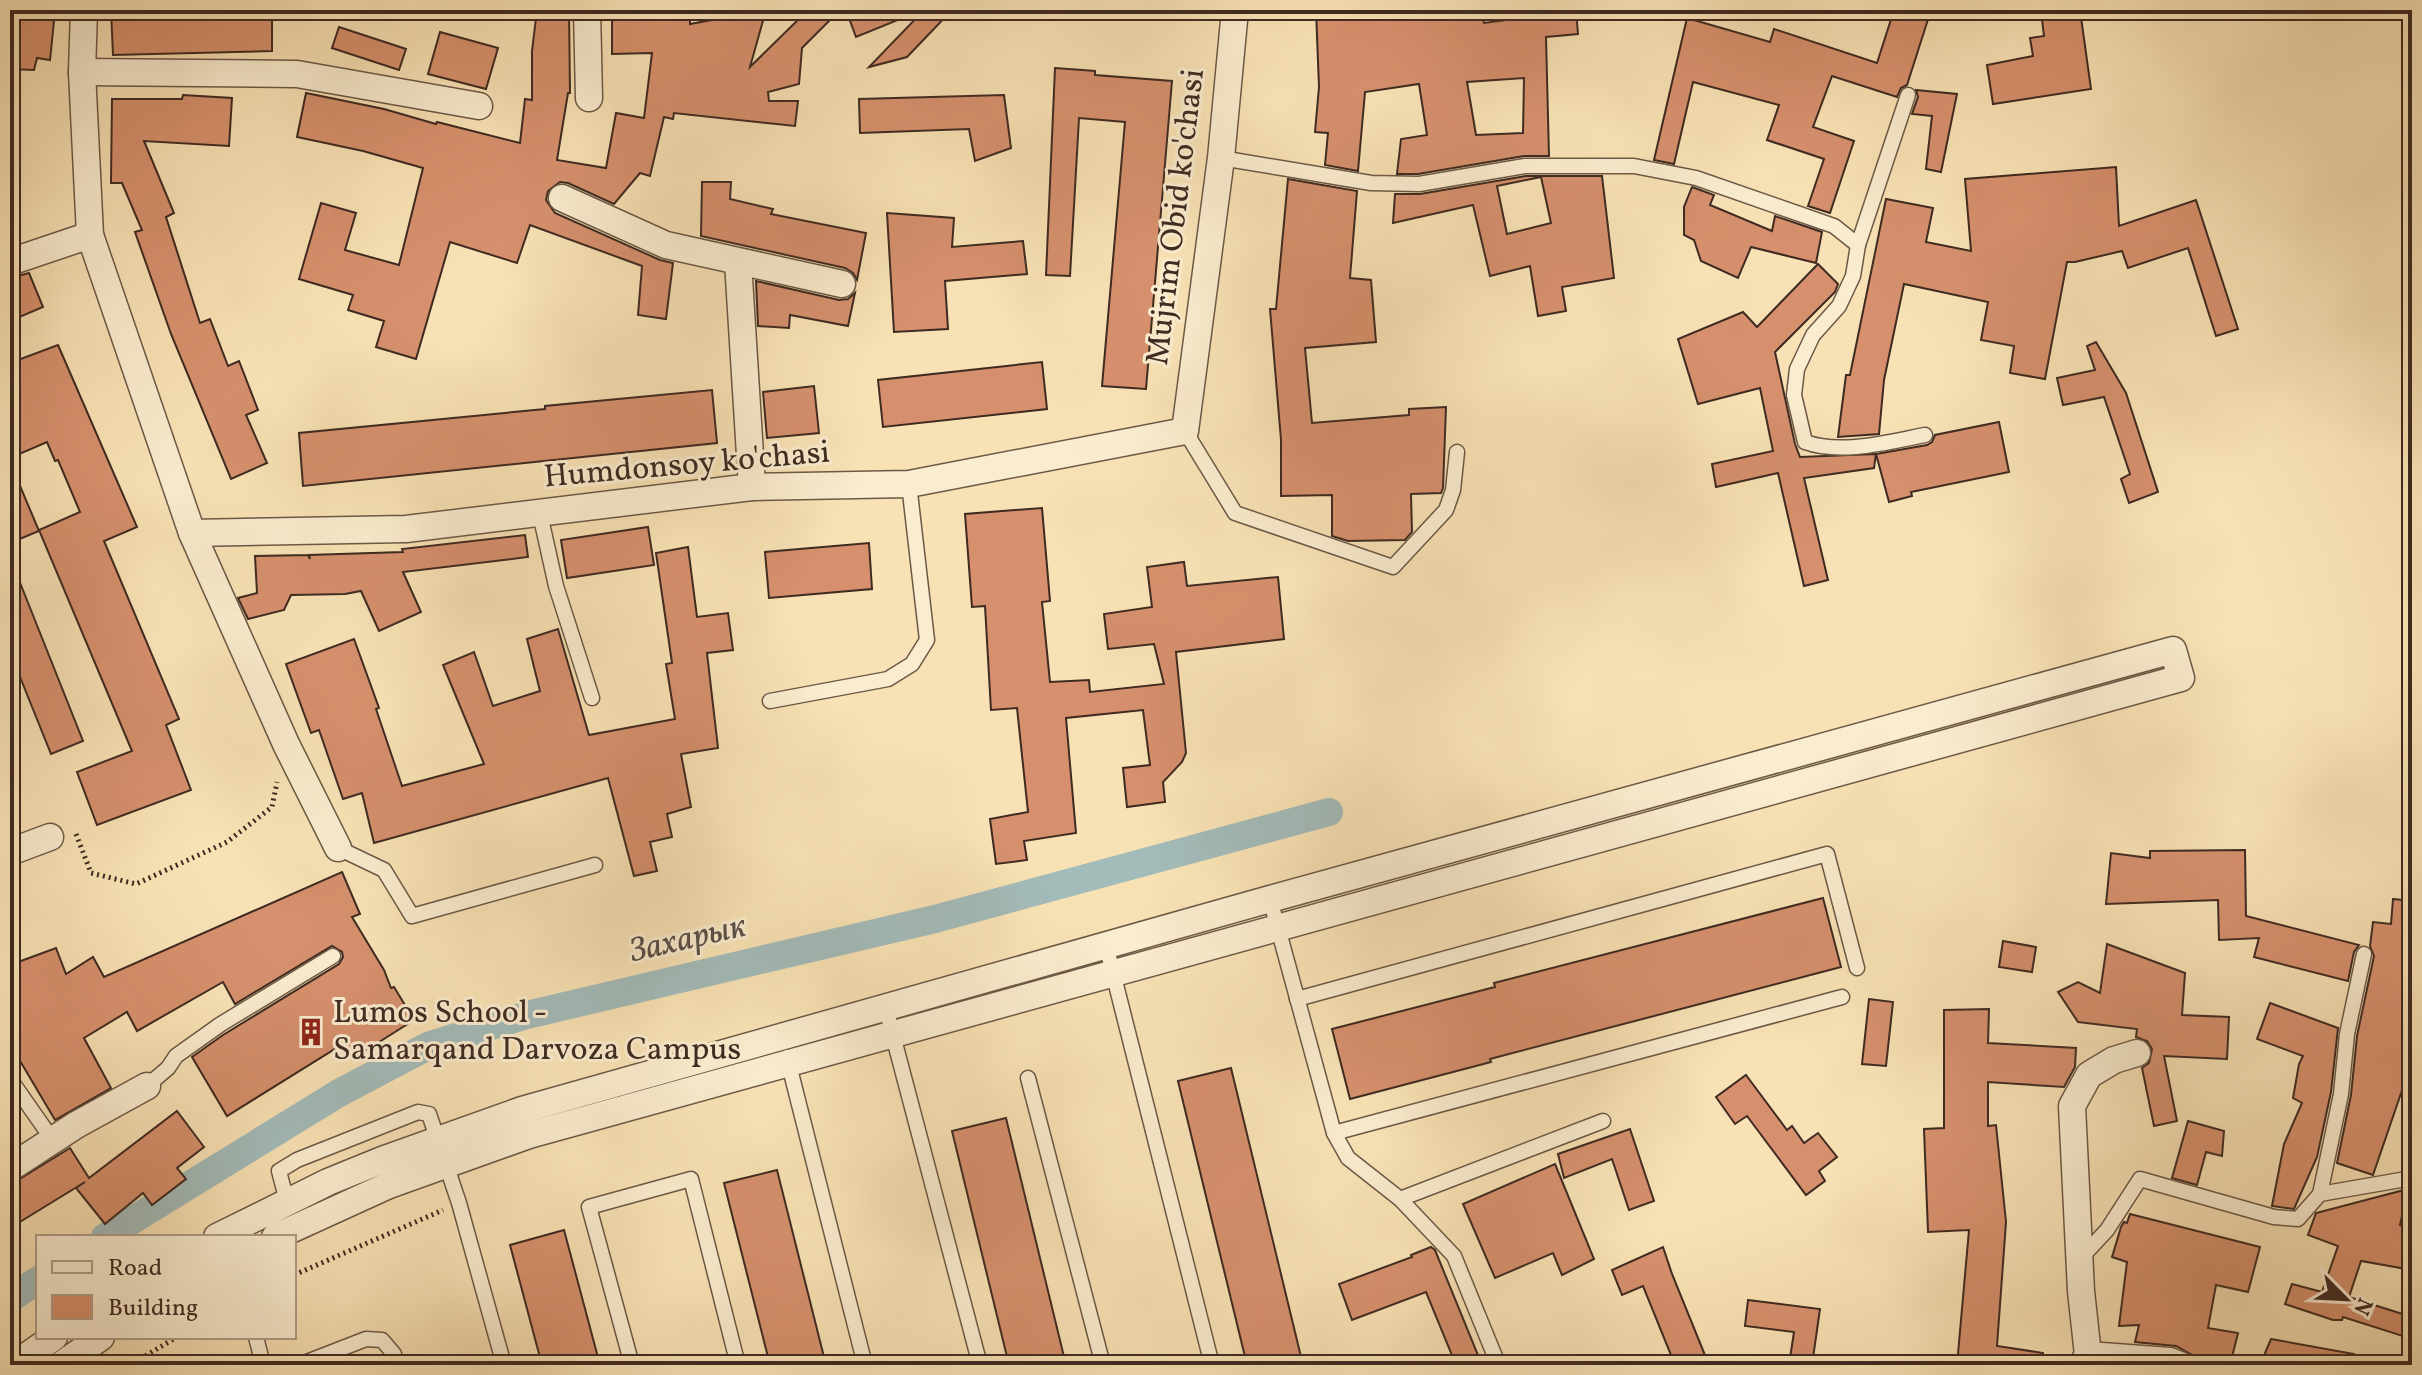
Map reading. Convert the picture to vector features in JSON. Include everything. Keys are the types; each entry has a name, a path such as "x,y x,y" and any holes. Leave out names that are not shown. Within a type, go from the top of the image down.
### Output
{"street":[{"path":"84,10 82,72 90,235 192,533 286,744 338,848"},
{"path":"587,10 589,98"},
{"name":"Mujrim Obid ko'chasi","path":"1185,431 1221,158 1235,10"},
{"path":"82,72 297,74 479,106"},
{"path":"562,198 666,245 842,284"},
{"path":"10,262 90,235"},
{"path":"738,262 752,487"},
{"name":"Humdonsoy ko'chasi","path":"192,533 406,529 752,487 909,484 1185,431"},
{"path":"224,1235 328,1182 441,1151 529,1135 786,1050 886,1009 1106,945 2173,650 2181,678 892,1035 786,1050"},
{"path":"10,852 62,835"},
{"path":"2137,1053 2114,1060 2089,1075 2072,1106 2085,1360 2170,1361 2180,1365"},
{"path":"10,1168 52,1139 147,1086"},
{"path":"279,1235 376,1190 441,1151"},
{"path":"14,1365 51,1339"},
{"path":"61,1365 98,1339"}],"lane":[{"path":"1908,95 1858,245 1853,276 1839,306 1813,335 1797,369 1794,395 1805,442 1819,447 1862,445 1925,435"},
{"path":"1221,158 1371,183 1407,184 1525,166 1634,166 1696,178 1834,226 1858,245"},
{"path":"1185,431 1235,513 1393,567 1446,510 1453,490 1457,452"},
{"path":"770,701 888,679 912,664 927,640 909,484"},
{"path":"540,514 556,586 592,698"},
{"path":"338,848 384,870 412,916 595,865"},
{"path":"1297,999 1827,854 1857,968"},
{"path":"1270,899 1334,1133 1348,1158 1400,1199 1454,1256 1496,1359"},
{"path":"1106,945 1212,1365"},
{"path":"2080,1260 2107,1230 2140,1179 2274,1217 2298,1219 2320,1194 2341,1094 2347,1034 2364,954"},
{"path":"147,1086 187,1048 333,956"},
{"path":"1334,1133 1842,997"},
{"path":"886,1009 980,1365"},
{"path":"786,1050 865,1365"},
{"path":"1028,1078 1103,1365"},
{"path":"10,1079 52,1139"},
{"path":"1400,1199 1603,1121"},
{"path":"441,1151 459,1203 504,1365"},
{"path":"2320,1194 2412,1178"},
{"path":"632,1365 589,1207 691,1179 738,1365"},
{"path":"256,1339 263,1365"},
{"path":"299,1365 366,1339 382,1340 394,1354 396,1365"}],"path":[{"path":"62,835 91,873 136,884 227,842 272,807 286,744"},
{"path":"296,1274 459,1203"},
{"path":"130,1365 174,1339"}],"building":[{"path":"10,10 32,10 54,21 50,60 37,58 34,70 10,69"},
{"path":"111,10 189,10 189,16 272,16 272,51 113,55"},
{"path":"537,10 569,10 570,93 557,160 606,168 616,113 644,118 652,53 612,54 612,10 690,10 690,24 766,10 750,67 808,10 840,10 802,48 799,84 768,92 769,101 798,101 795,126 674,113 673,119 664,117 650,176 640,173 614,204 568,183 560,182 548,191 546,200 555,213 673,263 666,319 638,315 642,266 530,225 517,263 450,242 416,359 376,347 384,321 348,310 353,295 299,279 321,203 356,213 345,250 399,265 423,168 297,137 306,93 520,143 525,99 532,100 532,51"},
{"path":"846,10 919,10 920,11 856,37"},
{"path":"924,10 952,10 907,57 869,67"},
{"path":"1316,10 1481,10 1484,23 1538,16 1537,10 1576,10 1578,34 1546,37 1549,156 1524,156 1418,174 1397,174 1401,139 1427,135 1419,84 1365,92 1358,171 1325,165 1328,133 1315,132 1319,87","holes":["1524,78 1523,133 1476,135 1467,82"]},
{"path":"1894,10 1931,10 1907,85 1901,88 1897,97 1832,76 1813,127 1854,141 1830,213 1808,206 1824,159 1767,140 1779,105 1693,82 1674,164 1654,160 1687,18 1770,42 1774,29 1877,63"},
{"path":"2080,10 2091,89 1993,104 1987,65 2033,56 2030,38 2044,36 2041,12"},
{"path":"339,27 406,49 399,70 332,48"},
{"path":"440,32 498,48 486,89 428,74"},
{"path":"1055,68 1095,71 1095,75 1172,81 1146,389 1102,386 1125,122 1079,118 1070,276 1046,275"},
{"path":"1916,90 1957,94 1941,172 1926,169 1932,116 1912,114 1918,97"},
{"path":"183,95 232,98 229,146 144,141 174,213 166,217 200,323 210,319 228,366 239,361 258,410 246,415 267,463 231,479 171,334 135,232 142,230 122,183 111,183 112,99 182,99"},
{"path":"1004,95 1011,148 975,161 969,129 860,133 859,99"},
{"path":"2116,167 2119,226 2196,200 2238,329 2216,336 2188,248 2128,268 2122,251 2067,262 2045,379 2010,373 2014,346 1981,340 1988,302 1904,284 1884,380 1879,434 1838,437 1846,375 1850,375 1886,199 1933,208 1926,242 1971,251 1965,179"},
{"path":"1526,176 1602,176 1614,278 1562,287 1566,311 1538,316 1530,266 1490,276 1473,205 1393,223 1395,194 1420,194","holes":["1541,177 1551,223 1507,234 1497,186"]},
{"path":"1288,179 1357,191 1350,278 1371,280 1376,342 1305,348 1312,423 1409,415 1409,409 1446,407 1443,488 1441,493 1411,494 1412,532 1405,540 1348,541 1332,536 1332,495 1281,496 1281,440 1270,309 1276,309"},
{"path":"702,182 731,182 730,199 773,209 771,214 866,233 857,280 845,268 701,236"},
{"path":"1692,187 1714,195 1710,205 1772,231 1775,216 1822,232 1816,263 1751,247 1738,278 1701,261 1694,240 1684,235 1684,207"},
{"path":"887,213 954,218 952,247 1023,241 1027,274 945,281 948,329 894,332"},
{"path":"1818,264 1838,284 1835,292 1775,352 1795,444 1800,457 1876,454 1874,468 1804,478 1828,580 1804,586 1778,473 1716,487 1712,464 1773,451 1760,388 1698,404 1678,339 1743,312 1757,327"},
{"path":"29,273 43,307 10,321 10,278"},
{"path":"756,281 839,300 848,299 855,293 848,326 790,315 789,328 758,326"},
{"path":"2096,342 2126,393 2158,492 2129,503 2121,479 2130,474 2104,397 2063,405 2057,378 2095,370 2087,346"},
{"path":"58,345 137,527 104,541 179,719 166,725 191,790 97,825 77,772 132,751 39,530 80,512 47,442 10,458 10,363"},
{"path":"1042,362 1047,409 883,427 878,380"},
{"path":"814,386 819,433 767,438 763,392"},
{"path":"712,390 717,443 303,486 299,433"},
{"path":"1999,422 2009,472 1911,492 1912,496 1889,502 1876,454 1927,445 1935,435"},
{"path":"10,462 39,531 10,543"},
{"path":"1042,508 1050,601 1042,602 1050,682 1089,680 1090,692 1164,684 1154,644 1108,649 1104,614 1152,607 1147,567 1184,562 1187,586 1278,577 1284,639 1176,652 1186,753 1182,762 1163,782 1165,802 1127,807 1123,768 1150,765 1143,710 1066,718 1076,833 1024,841 1027,860 996,864 990,819 1028,812 1017,708 991,710 985,606 972,607 965,514"},
{"path":"648,527 654,565 567,578 561,540"},
{"path":"525,535 528,557 403,572 421,612 379,631 361,591 291,595 284,610 248,619 238,598 257,593 255,556 308,555 310,559 309,555 403,552 402,549"},
{"path":"869,543 872,589 769,598 765,552"},
{"path":"688,547 697,617 728,613 733,650 707,653 718,748 681,754 691,807 667,814 672,837 650,842 657,871 634,876 608,778 374,843 362,793 343,799 319,730 311,733 286,664 354,639 402,786 484,764 443,665 474,652 493,706 540,691 527,639 558,629 589,735 675,719 666,664 672,663 656,553"},
{"path":"11,560 83,741 51,754 10,652"},
{"path":"2245,850 2246,916 2359,945 2354,952 2348,981 2254,957 2259,938 2219,940 2218,900 2106,904 2111,853 2150,858 2150,851"},
{"path":"342,872 360,914 352,917 384,970 391,988 394,987 414,1020 352,1059 343,1044 227,1116 192,1057 339,964 342,952 332,946 235,1004 223,982 137,1031 127,1012 84,1038 111,1088 55,1120 10,1044 10,965 56,948 66,974 93,957 104,977"},
{"path":"1823,898 1841,967 1350,1099 1332,1029 1495,987 1494,983"},
{"path":"2393,899 2412,901 2412,950 2407,949 2402,1011 2412,1014 2412,1061 2373,1175 2337,1163 2351,1095 2357,1036 2374,956 2370,946 2373,922 2391,924"},
{"path":"2003,941 2036,947 2032,972 1999,967"},
{"path":"2107,944 2185,973 2182,1015 2229,1017 2227,1059 2164,1056 2177,1121 2154,1126 2142,1068 2149,1063 2152,1049 2147,1041 2136,1037 2137,1029 2078,1022 2058,992 2078,982 2100,993"},
{"path":"1869,999 1893,1002 1886,1066 1862,1064"},
{"path":"2270,1003 2338,1028 2331,1092 2317,1157 2294,1209 2272,1206 2284,1144 2302,1103 2293,1098 2303,1056 2257,1039"},
{"path":"1989,1009 1988,1043 2076,1048 2075,1067 2064,1087 1988,1082 1988,1126 1996,1125 2006,1222 1997,1346 2043,1353 2042,1365 1957,1365 1969,1230 1928,1232 1924,1129 1944,1128 1944,1010"},
{"path":"1231,1068 1303,1365 1247,1365 1178,1081"},
{"path":"1746,1075 1787,1130 1792,1126 1804,1143 1818,1133 1837,1157 1819,1171 1825,1181 1806,1195 1747,1116 1735,1124 1716,1097"},
{"path":"177,1111 204,1147 177,1168 186,1179 152,1205 143,1193 105,1224 76,1188 85,1182 10,1228 10,1185 70,1148 89,1178"},
{"path":"1006,1118 1066,1365 1009,1365 952,1131"},
{"path":"2188,1121 2224,1131 2222,1156 2206,1152 2197,1185 2172,1178"},
{"path":"1630,1129 1654,1201 1629,1210 1612,1159 1564,1178 1558,1154"},
{"path":"1555,1164 1594,1259 1562,1275 1553,1253 1495,1278 1463,1204"},
{"path":"777,1170 826,1365 770,1365 724,1183"},
{"path":"2408,1189 2400,1225 2412,1228 2412,1270 2361,1261 2349,1297 2412,1317 2412,1339 2343,1317 2342,1320 2333,1320 2285,1304 2292,1284 2322,1292 2338,1246 2308,1235 2316,1213"},
{"path":"2130,1214 2260,1247 2248,1292 2216,1285 2208,1328 2238,1333 2230,1365 2196,1364 2192,1355 2176,1346 2135,1342 2139,1325 2119,1326 2127,1262 2112,1257 2121,1227 2124,1222 2127,1223"},
{"path":"564,1230 600,1365 542,1365 510,1245"},
{"path":"1431,1247 1435,1250 1482,1365 1456,1365 1426,1292 1352,1320 1339,1284"},
{"path":"1663,1247 1709,1365 1675,1365 1643,1286 1622,1295 1612,1270"},
{"path":"1748,1300 1820,1309 1812,1365 1789,1365 1794,1332 1745,1326"},
{"path":"2271,1339 2354,1354 2353,1365 2260,1365"}],"waterway":[{"name":"Захарык","path":"108,1235 339,1093 430,1045 527,1015 935,919 1329,812"},
{"name":"Захарык","path":"10,1299 36,1281"}],"place":[{"name":"Lumos School - Samarqand Darvoza Campus","path":"311,1032"}]}
